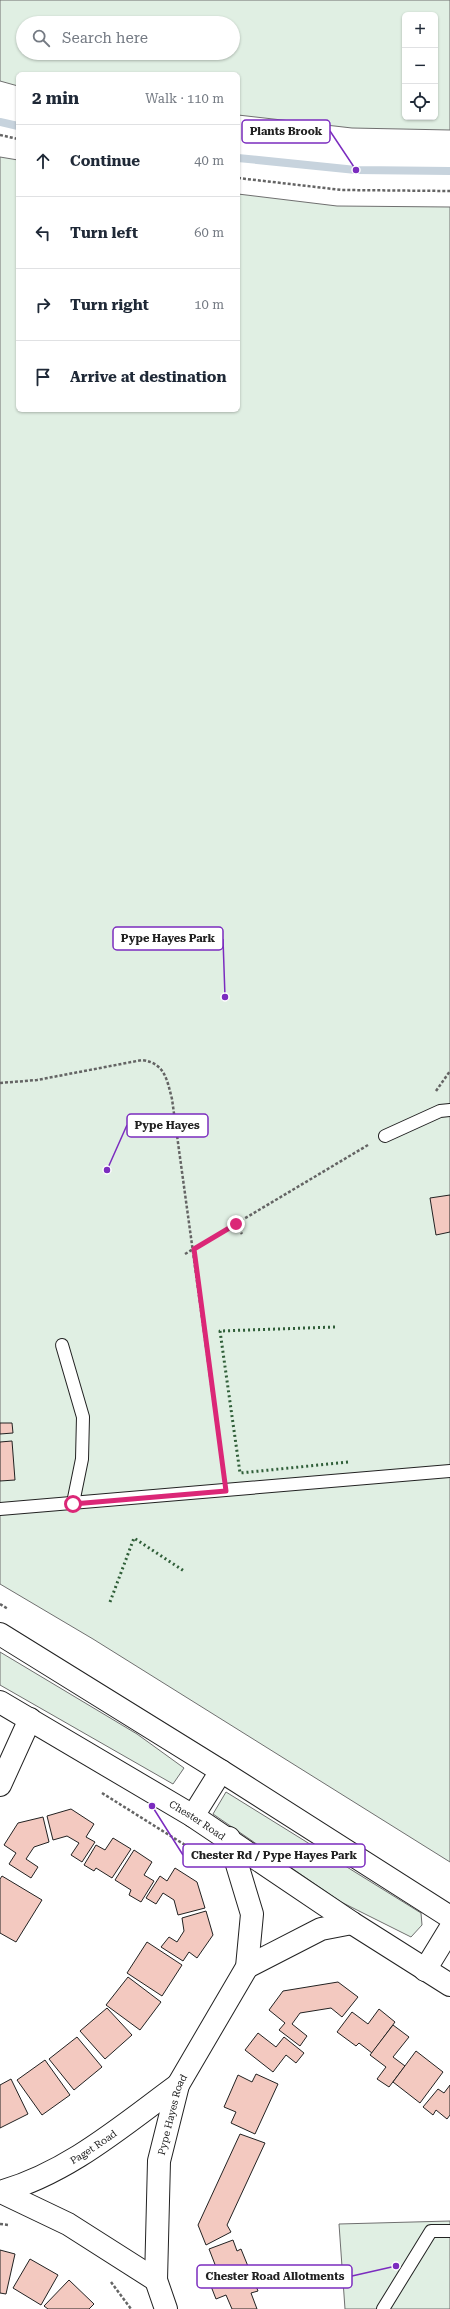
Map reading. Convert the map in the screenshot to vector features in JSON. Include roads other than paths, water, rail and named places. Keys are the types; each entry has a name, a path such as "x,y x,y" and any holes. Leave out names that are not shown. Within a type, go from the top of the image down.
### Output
{"main road":[{"path":"0,1634 221,1771 450,1917"},
{"name":"Chester Road","path":"0,1702 229,1838 352,1923 395,1948 426,1970 450,1984"},
{"path":"0,1785 30,1719"},
{"path":"193,1816 221,1771"},
{"name":"Pype Hayes Road","path":"166,2309 156,2280 158,2161 178,2085 247,1967 252,1914 229,1838"},
{"path":"247,1967 321,1929 352,1923"},
{"path":"426,1970 450,1929"},
{"name":"Paget Road","path":"1,2192 40,2178 76,2160 178,2085"},
{"path":"1,2192 68,2224 156,2280"}],"lane":[{"path":"385,1136 440,1111 450,1110"},
{"path":"62,1345 83,1417 82,1459 73,1504"},
{"path":"0,1510 450,1471"},
{"path":"383,2309 431,2231 450,2231"}],"waterway":[{"path":"0,122 16,126"},
{"path":"240,158 356,170 450,171"}],"place":[{"name":"Plants Brook","path":"356,170"},
{"name":"Pype Hayes Park","path":"225,997"},
{"name":"Pype Hayes","path":"107,1170"},
{"name":"Chester Rd / Pype Hayes Park","path":"152,1806"},
{"name":"Chester Road Allotments","path":"396,2266"}]}
